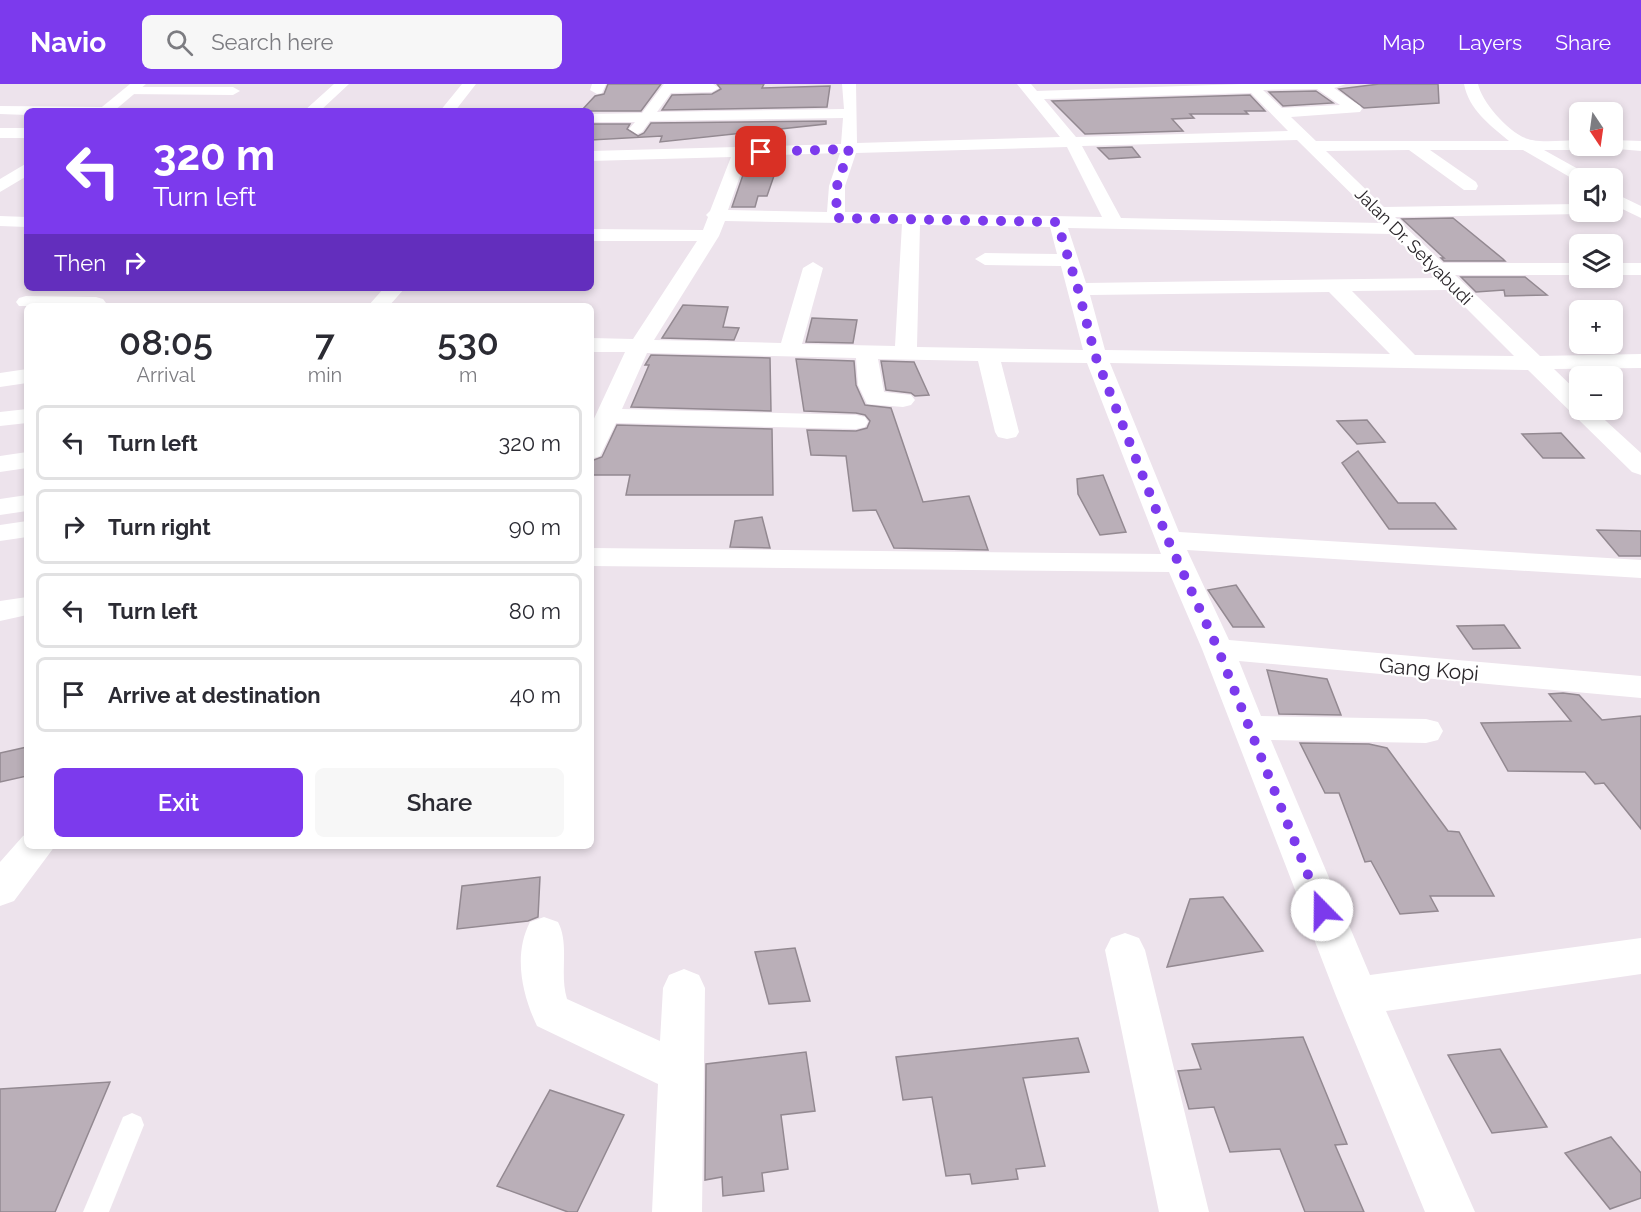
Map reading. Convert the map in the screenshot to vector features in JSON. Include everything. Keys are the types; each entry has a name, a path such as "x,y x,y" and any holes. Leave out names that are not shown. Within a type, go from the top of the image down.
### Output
{"street":[{"path":"314,108 342,84"},
{"path":"449,108 469,84"},
{"path":"1277,113 1355,109 1319,84"},
{"path":"1028,89 1103,93 1342,84"},
{"path":"1470,84 1475,98 1522,144 1569,171"},
{"name":"Jalan Dr. Setyabudi","path":"1251,86 1440,268 1453,284 1569,398"},
{"path":"110,108 134,88 233,91"},
{"path":"1028,89 1071,142 1098,188 1114,223"},
{"path":"620,155 645,117 667,90 718,93"},
{"path":"1103,93 1116,108"},
{"path":"816,99 850,99"},
{"path":"594,118 645,117 850,99"},
{"path":"836,218 837,186 849,149 850,99"},
{"path":"0,110 24,110"},
{"path":"1129,124 1142,140"},
{"path":"0,133 24,133"},
{"path":"594,156 1142,140 1306,140 1412,145 1569,145"},
{"path":"1412,145 1470,186"},
{"path":"1623,145 1641,146"},
{"path":"594,445 640,345 710,236 715,215 740,153"},
{"path":"1623,202 1638,210"},
{"path":"1380,212 1569,209"},
{"path":"1623,209 1638,210"},
{"path":"1504,210 1529,228"},
{"path":"715,215 1399,229"},
{"path":"906,353 911,220"},
{"path":"0,221 24,222"},
{"path":"976,221 986,265 1074,274 1333,284 1453,284"},
{"path":"1057,222 1074,274 1095,355 1173,552 1218,649 1357,996 1450,1212"},
{"path":"594,235 710,236"},
{"path":"790,349 813,268"},
{"path":"1440,268 1569,268"},
{"path":"1623,268 1641,268"},
{"path":"1333,284 1409,361"},
{"path":"95,303 109,291"},
{"path":"381,303 392,291"},
{"path":"26,302 60,303"},
{"path":"594,345 988,355 1532,363 1641,361"},
{"path":"866,351 870,385 875,399 903,400"},
{"path":"988,355 1006,432"},
{"path":"0,380 24,376"},
{"path":"0,420 24,416"},
{"path":"608,416 856,422"},
{"name":"Jalan Dr. Setyabudi","path":"1592,420 1641,467"},
{"path":"0,464 24,460"},
{"path":"0,507 24,503"},
{"path":"0,534 24,530"},
{"path":"594,556 1173,552 1641,569"},
{"path":"0,611 24,607"},
{"name":"Gang Kopi","path":"1218,649 1641,687"},
{"path":"1249,728 1425,731"},
{"path":"0,890 34,849"},
{"path":"544,934 543,983 545,1000 552,1012 682,1073"},
{"path":"1125,950 1184,1212"},
{"path":"1357,996 1641,956"},
{"path":"677,1212 684,988"}],"lane":[{"path":"96,1212 132,1125"}],"building":[{"path":"608,84 661,84 641,111 594,111 594,108 584,108 595,96 604,94"},
{"path":"717,84 764,84 762,88 830,86 827,107 662,110 672,95 712,94 721,89"},
{"path":"1379,84 1438,84 1439,103 1364,108 1339,89"},
{"path":"1316,91 1333,103 1283,106 1269,92"},
{"path":"1250,95 1265,111 1245,111 1248,114 1190,114 1194,118 1172,119 1183,131 1121,133 1085,134 1052,101"},
{"path":"826,121 826,124 660,142 662,136 594,140 594,124 630,124 627,129 638,136 644,133 651,123"},
{"path":"1132,147 1140,157 1109,159 1098,148"},
{"path":"745,169 776,170 767,196 758,196 755,207 732,207"},
{"path":"1453,218 1505,261 1444,261 1441,258 1444,258 1402,219"},
{"path":"1461,277 1525,277 1547,295 1505,296 1504,290 1476,292"},
{"path":"683,305 728,307 723,327 739,328 734,340 662,338"},
{"path":"812,318 857,320 853,343 806,342"},
{"path":"651,355 770,358 771,411 631,407 649,365 645,365"},
{"path":"796,359 854,361 856,385 865,405 891,408 923,502 969,496 988,550 894,548 876,510 853,511 846,456 811,455 807,430 856,431 867,428 870,421 865,415 856,413 804,411"},
{"path":"881,361 914,362 929,395 915,396 911,393 886,390"},
{"path":"1367,420 1385,442 1357,444 1337,421"},
{"path":"617,425 772,429 773,495 626,495 630,475 594,475 594,460 602,457"},
{"path":"1561,433 1584,458 1543,458 1522,434"},
{"path":"1358,451 1398,503 1435,503 1456,529 1389,529 1342,463"},
{"path":"1103,475 1126,532 1100,535 1078,494 1077,479"},
{"path":"762,517 770,548 730,547 735,521"},
{"path":"1597,530 1641,531 1641,556 1619,556"},
{"path":"1236,585 1264,627 1233,627 1208,590"},
{"path":"1504,625 1520,648 1473,649 1457,626"},
{"path":"1267,670 1327,679 1341,715 1279,714"},
{"path":"1549,694 1579,695 1602,720 1641,716 1641,829 1604,783 1595,784 1585,772 1508,771 1481,723 1571,721"},
{"path":"1300,743 1369,744 1387,748 1448,831 1459,832 1494,896 1430,896 1438,911 1400,914 1371,861 1365,862 1339,793 1325,793"},
{"path":"24,748 24,777 0,782 0,753"},
{"path":"540,877 538,917 528,921 457,929 462,886"},
{"path":"1223,897 1263,951 1167,967 1190,899"},
{"path":"795,948 810,1001 769,1004 755,952"},
{"path":"1303,1037 1347,1144 1335,1145 1364,1212 1305,1212 1280,1149 1230,1152 1214,1107 1189,1109 1178,1071 1201,1069 1192,1044"},
{"path":"1078,1038 1089,1072 1023,1078 1045,1166 1016,1169 1018,1179 972,1184 970,1174 946,1176 932,1097 903,1100 896,1057"},
{"path":"1500,1049 1547,1127 1492,1133 1448,1055"},
{"path":"806,1052 815,1111 781,1115 788,1169 762,1173 764,1191 723,1196 722,1177 705,1180 706,1064"},
{"path":"110,1082 55,1212 0,1212 0,1089"},
{"path":"550,1090 624,1115 577,1212 568,1212 497,1186"},
{"path":"1611,1137 1641,1173 1641,1198 1610,1209 1565,1153"}],"route":[{"path":"761,152 849,149 837,186 836,218 1057,222 1095,355 1168,540 1218,649 1322,910"}]}
